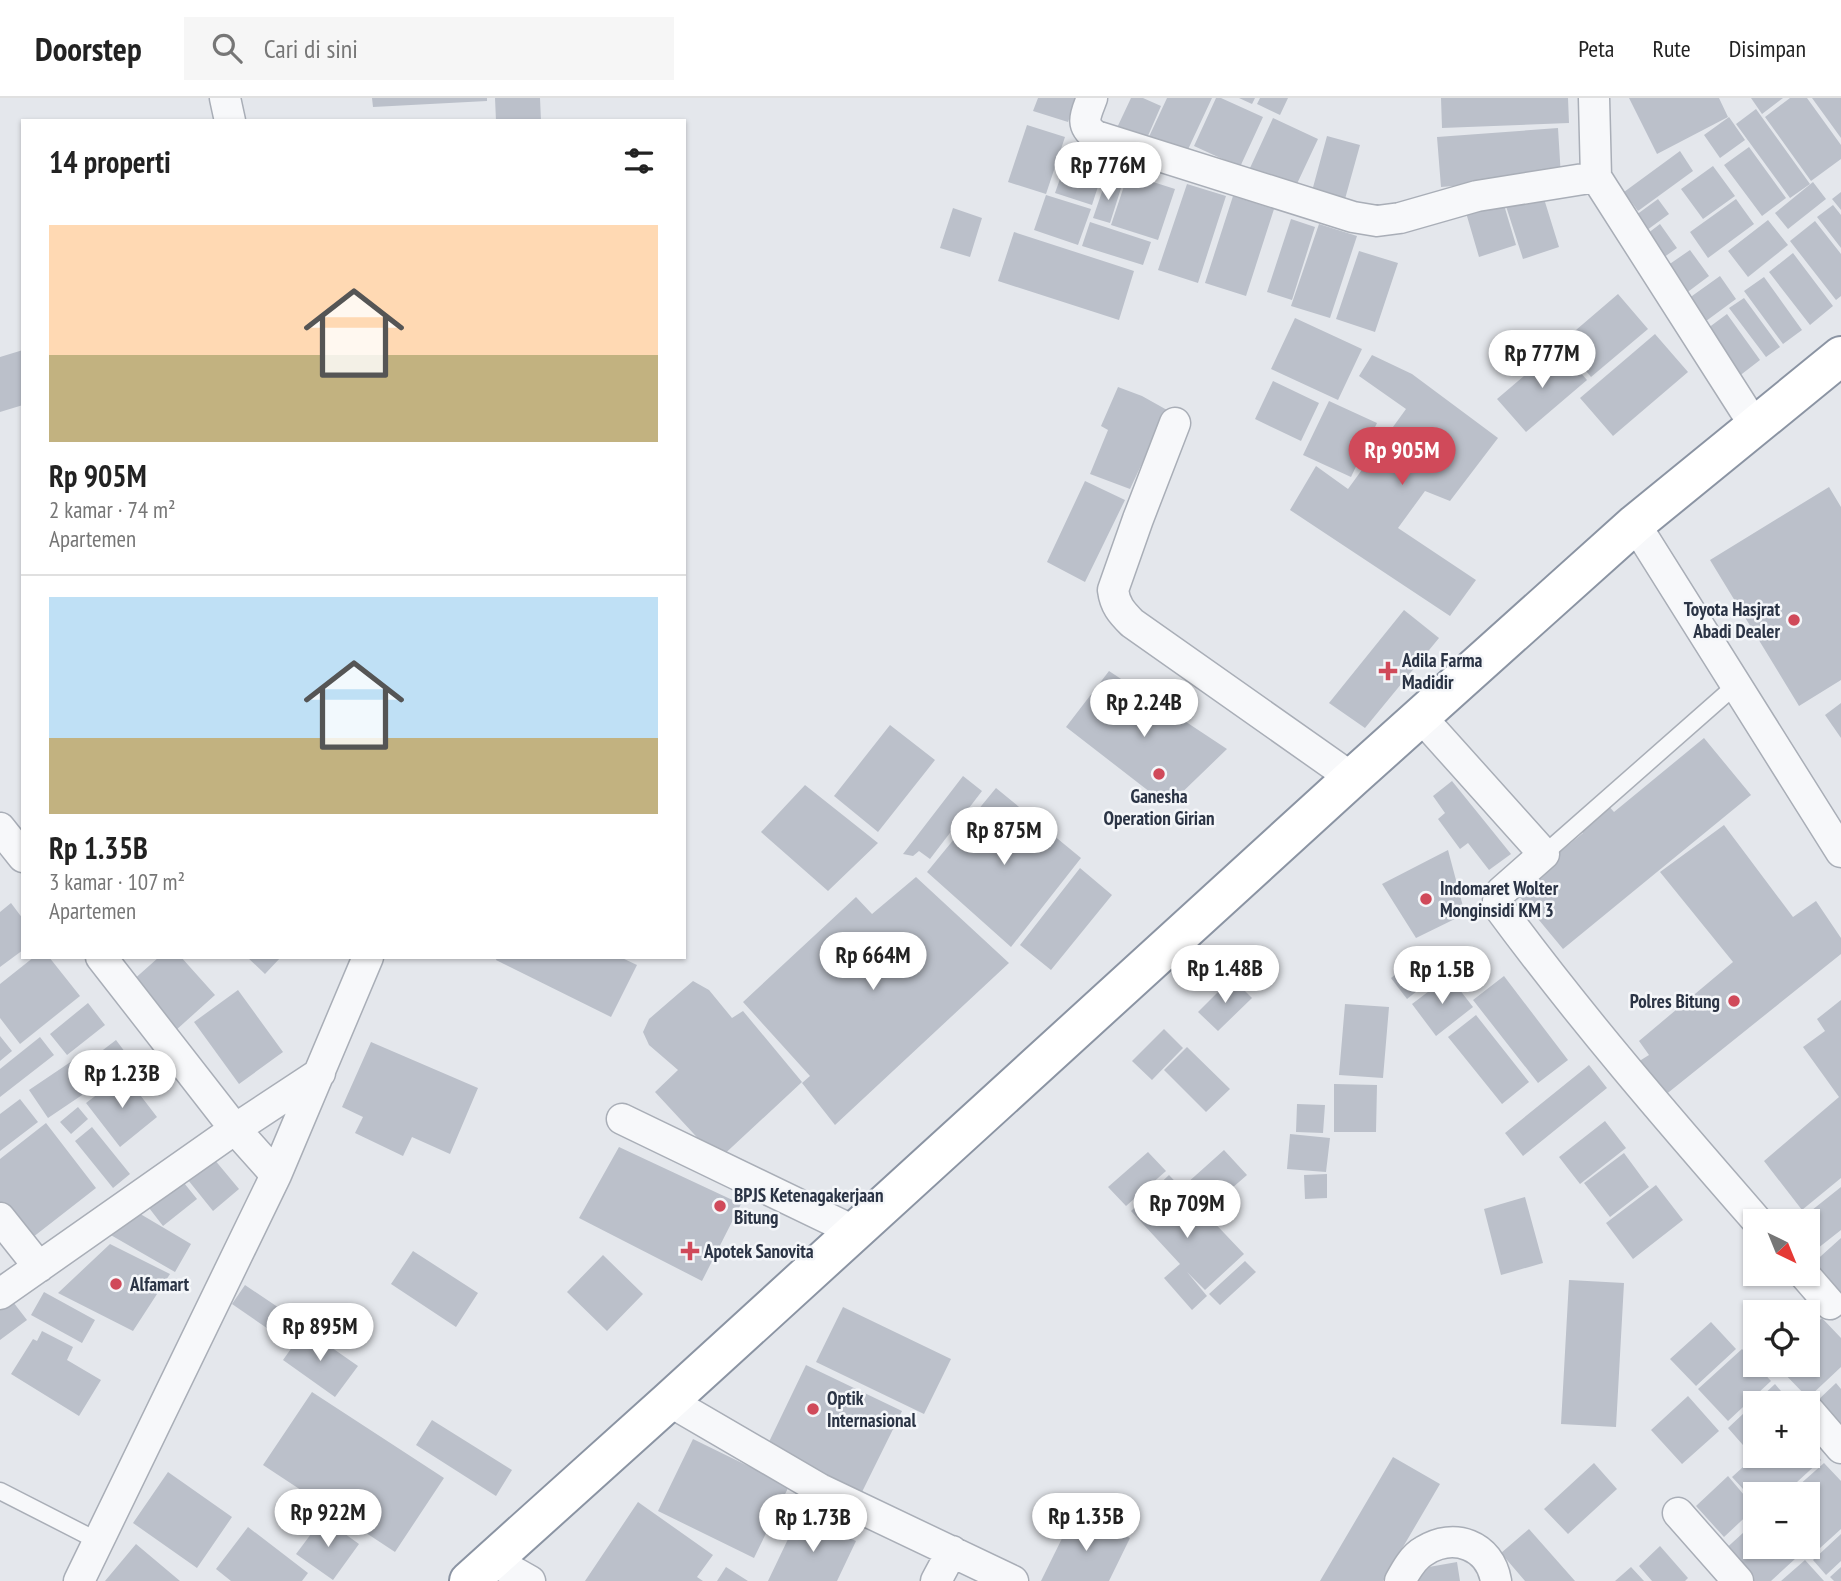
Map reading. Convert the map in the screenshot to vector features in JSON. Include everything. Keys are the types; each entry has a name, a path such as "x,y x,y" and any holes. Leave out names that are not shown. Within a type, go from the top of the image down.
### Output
{"highway":[{"path":"480,1570 1634,524 1841,356"}],"street":[{"path":"225,98 230,119"},
{"path":"1092,98 1085,115 1085,124 1088,131 1096,136 1353,217 1377,222 1477,196 1596,177"},
{"path":"1594,98 1596,177 1755,426"},
{"path":"1175,423 1114,590 1119,610 1132,623 1352,778"},
{"path":"1634,524 1841,852"},
{"path":"1421,717 1544,854 1501,892 1498,906 1598,1034 1747,1209"},
{"path":"0,828 21,854"},
{"path":"103,959 235,1129 275,1175"},
{"path":"79,1581 275,1175 367,959"},
{"path":"0,1294 235,1129 320,1073"},
{"path":"622,1119 854,1231"},
{"path":"0,1217 38,1267"},
{"path":"1814,1286 1830,1304"},
{"path":"669,1401 820,1489 1013,1581"},
{"path":"1820,1424 1841,1448"},
{"path":"1678,1513 1738,1581"},
{"path":"1400,1581 1407,1567 1422,1552 1437,1545 1457,1541 1473,1546 1485,1558 1496,1581"},
{"path":"936,1581 951,1551"},
{"path":"480,1570 530,1581"}],"lane":[{"path":"1544,854 1736,685"},
{"path":"0,1491 98,1541"}],"building":[{"path":"372,98 487,98 487,101 373,107"},
{"path":"495,98 540,98 541,119 496,119"},
{"path":"1038,98 1076,98 1068,122 1033,111"},
{"path":"1131,98 1143,98 1161,106 1144,145 1115,132"},
{"path":"1167,98 1212,98 1184,158 1147,141"},
{"path":"1216,98 1263,117 1240,167 1194,146"},
{"path":"1239,98 1255,98 1252,104"},
{"path":"1260,98 1288,98 1280,115 1257,104"},
{"path":"1441,98 1568,98 1569,123 1442,128"},
{"path":"1629,98 1719,98 1728,117 1657,154"},
{"path":"1751,98 1783,98 1762,114"},
{"path":"1790,98 1807,98 1841,145 1841,159 1811,181 1765,117"},
{"path":"1812,98 1841,98 1841,138"},
{"path":"1756,109 1810,184 1790,198 1736,124"},
{"path":"1729,117 1745,140 1720,158 1704,135"},
{"path":"1273,118 1318,139 1295,188 1250,168"},
{"path":"1027,125 1065,137 1046,194 1008,182"},
{"path":"1558,128 1561,177 1441,187 1437,137"},
{"path":"1327,136 1360,145 1345,199 1312,191"},
{"path":"1749,147 1786,198 1762,216 1724,165"},
{"path":"1680,151 1693,171 1638,211 1624,192"},
{"path":"1068,156 1104,168 1092,205 1055,193"},
{"path":"1713,166 1735,196 1703,219 1681,189"},
{"path":"1128,174 1175,189 1158,240 1111,225"},
{"path":"1106,180 1122,185 1110,223 1093,218"},
{"path":"1813,182 1826,199 1788,229 1775,213"},
{"path":"1187,184 1226,196 1198,283 1158,270"},
{"path":"1541,189 1559,247 1523,259 1504,200"},
{"path":"1841,192 1841,210 1832,199"},
{"path":"1046,195 1091,209 1078,245 1034,230"},
{"path":"1501,195 1516,245 1479,257 1464,206"},
{"path":"1233,196 1274,209 1246,296 1205,283"},
{"path":"1658,199 1669,214 1643,233 1632,218"},
{"path":"1736,199 1754,224 1708,258 1690,232"},
{"path":"1833,205 1841,215 1841,248 1817,217"},
{"path":"953,208 982,218 970,257 940,248"},
{"path":"1291,219 1315,227 1292,300 1267,292"},
{"path":"1768,220 1788,245 1748,277 1728,251"},
{"path":"1815,221 1841,254 1841,296 1836,300 1790,241"},
{"path":"1090,222 1151,242 1143,265 1082,246"},
{"path":"1319,224 1357,236 1330,318 1291,306"},
{"path":"1660,224 1677,248 1660,260 1643,237"},
{"path":"1014,232 1134,271 1119,320 998,281"},
{"path":"1690,250 1709,276 1681,297 1661,270"},
{"path":"1359,251 1398,263 1375,332 1336,319"},
{"path":"1793,253 1833,306 1810,325 1769,272"},
{"path":"1720,276 1736,299 1702,324 1685,301"},
{"path":"1764,277 1802,330 1783,344 1744,291"},
{"path":"1618,294 1648,329 1591,377 1562,342"},
{"path":"1744,298 1780,347 1766,357 1729,308"},
{"path":"1727,314 1760,360 1738,377 1704,331"},
{"path":"1295,318 1362,349 1338,400 1271,369"},
{"path":"1655,334 1688,372 1613,436 1580,398"},
{"path":"1558,347 1587,380 1526,432 1497,399"},
{"path":"21,351 21,406 0,412 0,357"},
{"path":"1372,355 1412,374 1498,438 1450,501 1425,491 1398,528 1476,580 1450,616 1290,510 1316,466 1348,489 1406,409 1359,376"},
{"path":"1273,381 1319,403 1301,441 1255,419"},
{"path":"1118,387 1167,410 1130,489 1090,474 1108,430 1101,426"},
{"path":"1329,401 1377,423 1351,477 1303,455"},
{"path":"1085,481 1125,500 1085,582 1047,562"},
{"name":"Toyota Hasjrat Abadi Dealer","path":"1829,487 1841,507 1841,680 1799,706 1710,560"},
{"path":"1404,610 1439,638 1365,728 1329,703"},
{"path":"1109,671 1227,749 1168,806 1066,727"},
{"path":"1841,703 1841,738 1825,715"},
{"path":"890,725 935,760 878,832 834,796"},
{"path":"1704,738 1751,795 1563,949 1514,890 1583,833 1579,827 1607,804 1614,812"},
{"path":"963,776 982,791 930,859 919,851 913,856 903,854"},
{"path":"1452,781 1511,854 1489,870 1468,843 1460,849 1438,819 1445,813 1433,796"},
{"path":"805,785 878,843 828,891 761,832"},
{"path":"996,788 1081,858 1011,947 927,872"},
{"name":"Polres Bitung","path":"1724,825 1793,917 1816,901 1841,938 1841,954 1659,1100 1633,1065 1649,1055 1639,1041 1733,962 1660,872"},
{"name":"Indomaret Wolter Monginsidi KM 3","path":"1448,850 1465,914 1416,938 1382,884"},
{"path":"1080,868 1112,895 1051,970 1020,945"},
{"path":"916,877 1009,963 835,1125 802,1083 810,1076 743,1002 856,897 872,914"},
{"path":"11,903 21,916 21,951 0,967 0,912"},
{"path":"1426,951 1442,971 1407,999 1391,978"},
{"path":"31,959 51,959 80,996 20,1044 0,1018 0,984"},
{"path":"157,959 183,959 215,995 175,1031 131,982"},
{"path":"249,959 279,959 265,974"},
{"path":"624,959 637,965 611,1017 496,960"},
{"path":"1449,976 1473,1007 1436,1036 1412,1004"},
{"path":"1504,976 1568,1060 1538,1083 1473,1000"},
{"path":"1232,978 1252,998 1218,1031 1198,1012"},
{"path":"693,981 709,990 732,1018 743,1011 802,1082 718,1160 655,1092 678,1070 649,1045 643,1032 649,1019"},
{"path":"238,990 283,1052 239,1084 194,1022"},
{"path":"1841,1000 1841,1178 1801,1209 1764,1161 1839,1097 1803,1047 1825,1031 1817,1019"},
{"path":"88,1003 105,1025 67,1055 50,1034"},
{"path":"1345,1004 1389,1007 1383,1078 1339,1075"},
{"path":"1476,1015 1529,1082 1502,1104 1448,1037"},
{"path":"1164,1029 1183,1048 1152,1080 1132,1061"},
{"path":"0,1036 12,1051 0,1061"},
{"path":"40,1037 54,1055 0,1097 0,1069"},
{"path":"116,1040 131,1060 98,1086 82,1066"},
{"path":"371,1042 478,1088 450,1154 412,1137 403,1156 355,1133 363,1117 342,1107"},
{"path":"1187,1047 1230,1089 1206,1112 1164,1070"},
{"path":"72,1061 91,1089 48,1118 29,1090"},
{"path":"1589,1065 1607,1088 1523,1156 1505,1133"},
{"path":"124,1074 157,1117 120,1147 86,1103"},
{"path":"1334,1084 1377,1085 1376,1132 1334,1132"},
{"path":"20,1099 38,1122 0,1151 0,1114"},
{"path":"1297,1104 1325,1105 1323,1133 1296,1132"},
{"path":"78,1107 88,1119 71,1134 60,1122"},
{"path":"1605,1121 1626,1148 1580,1184 1559,1157"},
{"path":"46,1123 96,1188 28,1241 0,1205 0,1159"},
{"path":"92,1127 130,1174 113,1188 75,1141"},
{"path":"1290,1134 1330,1138 1326,1172 1287,1169"},
{"path":"619,1147 741,1204 702,1281 579,1218"},
{"path":"1224,1150 1247,1175 1208,1209 1186,1184"},
{"path":"1148,1152 1166,1171 1126,1206 1108,1187"},
{"path":"209,1153 239,1189 213,1211 184,1175"},
{"path":"1624,1153 1649,1187 1610,1217 1584,1183"},
{"path":"1327,1174 1327,1198 1305,1199 1304,1175"},
{"path":"1169,1175 1244,1254 1205,1290 1187,1272 1207,1296 1192,1310 1164,1278 1180,1264 1131,1211"},
{"path":"180,1178 197,1199 163,1226 146,1204"},
{"path":"1656,1185 1683,1220 1633,1259 1606,1223"},
{"path":"1841,1187 1841,1230 1820,1247 1820,1209 1813,1209"},
{"path":"1525,1197 1543,1263 1501,1275 1484,1209"},
{"path":"137,1212 191,1244 175,1272 109,1234"},
{"path":"1841,1238 1841,1300 1820,1276 1820,1257"},
{"name":"Alfamart","path":"110,1244 170,1274 133,1331 58,1293"},
{"path":"413,1251 478,1293 456,1327 391,1284"},
{"path":"603,1255 643,1294 607,1331 567,1292"},
{"path":"1245,1261 1256,1272 1220,1305 1209,1294"},
{"path":"1569,1280 1624,1283 1616,1427 1561,1424"},
{"path":"245,1285 294,1318 280,1337 232,1304"},
{"path":"44,1292 95,1320 82,1343 31,1315"},
{"path":"10,1298 27,1320 0,1340 0,1306"},
{"path":"843,1307 951,1359 924,1414 816,1362"},
{"path":"1822,1318 1841,1338 1841,1367 1815,1391 1801,1391 1788,1377 1820,1377"},
{"path":"1711,1322 1736,1349 1696,1386 1670,1359"},
{"path":"305,1329 358,1366 335,1397 283,1360"},
{"path":"42,1331 73,1347 67,1360 101,1380 79,1416 11,1374 33,1339 37,1341"},
{"path":"1742,1349 1743,1377 1767,1377 1771,1381 1760,1391 1743,1391 1743,1407 1728,1421 1698,1389"},
{"path":"806,1365 902,1411 862,1492 767,1446"},
{"path":"1836,1383 1841,1389 1841,1427 1820,1404 1820,1398"},
{"path":"1775,1384 1781,1391 1768,1391"},
{"path":"312,1392 444,1478 395,1552 263,1465"},
{"path":"1688,1396 1719,1431 1682,1464 1651,1430"},
{"path":"1743,1414 1743,1445 1728,1428"},
{"path":"432,1420 512,1470 496,1496 416,1445"},
{"path":"693,1439 789,1486 754,1558 658,1511"},
{"path":"1393,1457 1440,1484 1383,1581 1320,1581"},
{"path":"1594,1463 1617,1489 1568,1534 1544,1509"},
{"path":"1824,1463 1841,1481 1841,1529 1820,1548 1820,1482 1803,1482"},
{"path":"1743,1467 1812,1468 1797,1482 1743,1482 1743,1489 1732,1477"},
{"path":"168,1472 232,1517 197,1568 133,1523"},
{"path":"1728,1476 1743,1494 1743,1519 1724,1537 1696,1506"},
{"path":"638,1502 713,1555 697,1577 703,1581 585,1581"},
{"path":"1075,1512 1130,1538 1109,1581 1041,1581"},
{"path":"800,1514 856,1541 837,1581 768,1581"},
{"path":"323,1518 359,1544 333,1580 296,1554"},
{"path":"248,1527 308,1573 302,1581 231,1581 216,1569"},
{"path":"1529,1529 1575,1581 1525,1581 1501,1553"},
{"path":"1743,1533 1743,1559 1795,1559 1771,1581 1745,1581 1721,1553"},
{"path":"1841,1534 1841,1561 1826,1575 1813,1560 1820,1559 1820,1554"},
{"path":"136,1544 180,1581 105,1581"},
{"path":"1660,1546 1688,1578 1685,1581 1652,1581 1639,1566"},
{"path":"1805,1560 1824,1581 1781,1581"},
{"path":"1457,1562 1460,1581 1414,1581 1412,1570"},
{"path":"726,1567 748,1581 717,1581"},
{"path":"1631,1567 1644,1581 1615,1581"},
{"path":"1841,1567 1841,1581 1834,1581 1830,1577"}],"place":[{"name":"Toyota Hasjrat Abadi Dealer","path":"1794,620"},
{"name":"Adila Farma Madidir","path":"1388,671"},
{"name":"Ganesha Operation Girian","path":"1159,774"},
{"name":"Indomaret Wolter Monginsidi KM 3","path":"1426,899"},
{"name":"Polres Bitung","path":"1734,1001"},
{"name":"BPJS Ketenagakerjaan Bitung","path":"720,1206"},
{"name":"Apotek Sanovita","path":"690,1251"},
{"name":"Alfamart","path":"116,1284"},
{"name":"Optik Internasional","path":"813,1409"}]}
